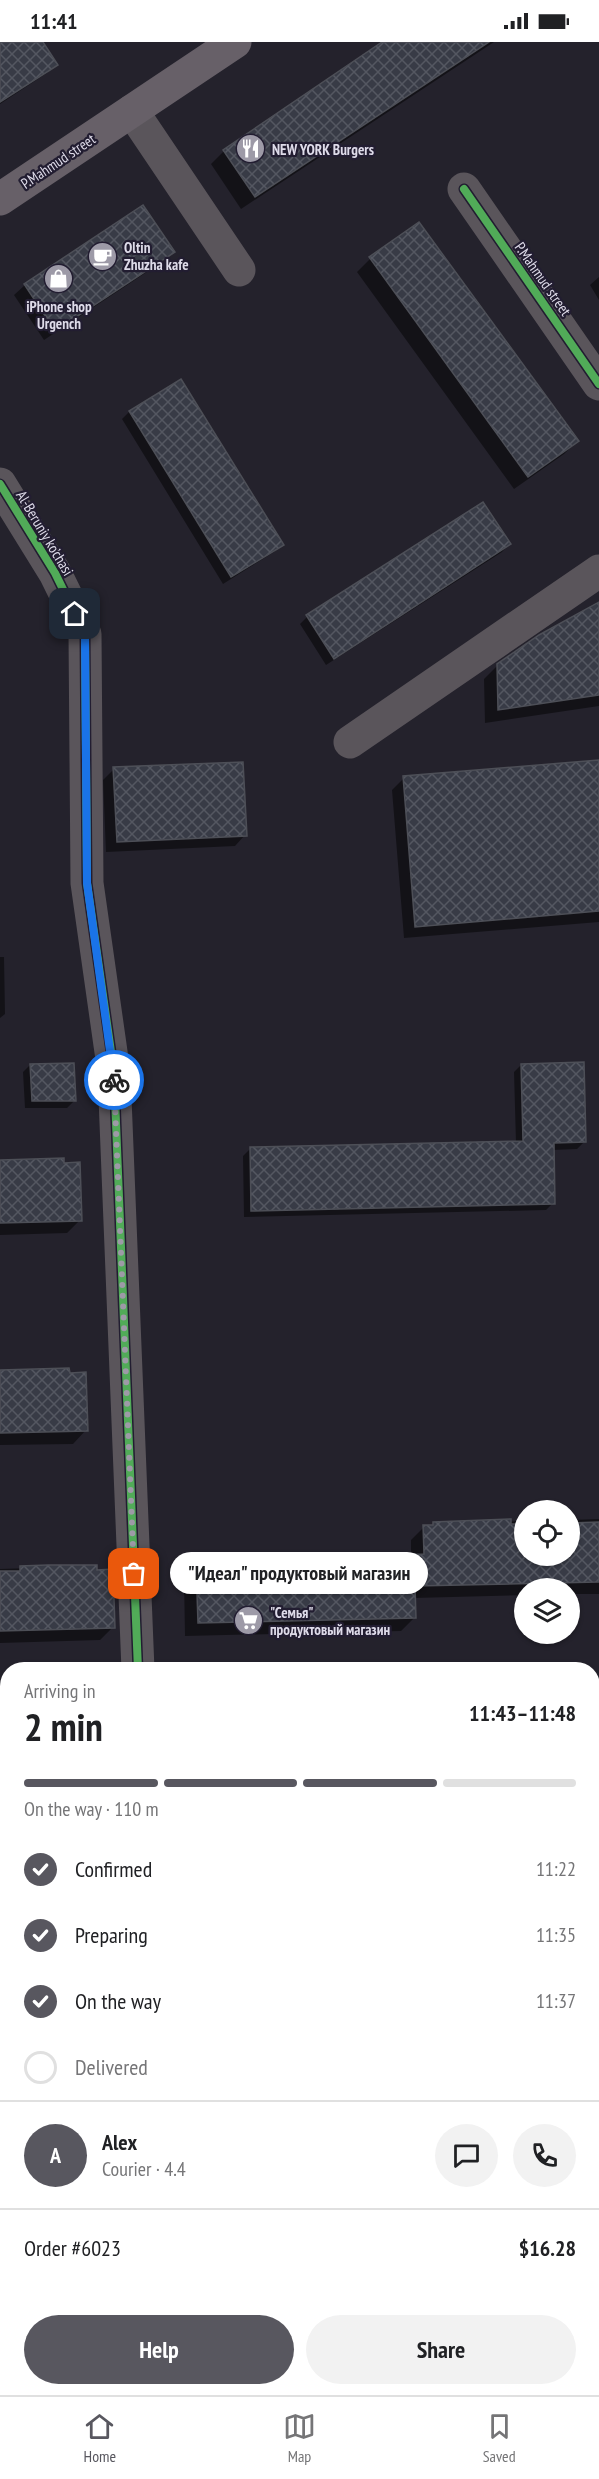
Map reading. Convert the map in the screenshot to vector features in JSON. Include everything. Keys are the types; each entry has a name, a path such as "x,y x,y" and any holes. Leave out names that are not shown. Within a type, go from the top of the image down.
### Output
{"main road":[{"name":"P.Mahmud street","path":"0,200 235,42"}],"street":[{"path":"132,111 239,270"},
{"name":"P.Mahmud street","path":"464,189 599,384"},
{"name":"Al-Beruniy ko’chasi","path":"0,484 55,573 85,634 87,883 114,1073 138,1662"},
{"path":"350,742 599,571"}],"building":[{"path":"0,42 43,42 58,65 0,102"},
{"path":"382,42 489,42 255,197 223,150"},
{"path":"143,205 175,252 55,331 24,284"},
{"path":"419,222 579,441 528,477 369,257"},
{"path":"181,379 284,545 231,577 129,411"},
{"path":"483,502 511,544 334,659 306,615"},
{"path":"599,602 599,695 498,710 497,664 539,635"},
{"path":"599,760 599,911 415,927 403,776"},
{"path":"243,762 247,836 117,842 113,767"},
{"path":"584,1062 586,1142 554,1143 555,1204 251,1211 250,1147 523,1141 521,1064"},
{"path":"74,1063 76,1101 32,1101 30,1064"},
{"path":"64,1158 64,1163 80,1162 82,1221 0,1223 0,1160"},
{"path":"69,1368 70,1373 86,1372 88,1431 0,1433 0,1370"},
{"path":"511,1519 511,1524 514,1524 514,1566 580,1566 580,1523 599,1522 599,1582 580,1582 580,1578 514,1578 514,1584 415,1586 416,1618 198,1623 196,1564 206,1563 206,1560 424,1554 423,1525 433,1525 433,1522"},
{"path":"97,1565 97,1570 113,1569 115,1628 0,1631 0,1571 20,1571 20,1566"}],"cycle path":[{"path":"464,189 599,384"},
{"path":"0,484 55,573 85,634 87,883 114,1073 138,1662"}],"way so far":[{"path":"114,1080 134,1574"}],"place":[{"name":"NEW YORK Burgers","path":"251,149"},
{"name":"Oltin Zhuzha kafe","path":"103,256"},
{"name":"iPhone shop Urgench","path":"59,279"},
{"name":"\"Идеал\" продуктовый магазин","path":"134,1574"},
{"name":"\"Семья\" продуктовый магазин","path":"249,1621"}],"route":[{"path":"75,614 85,634 87,883 114,1080"}]}
